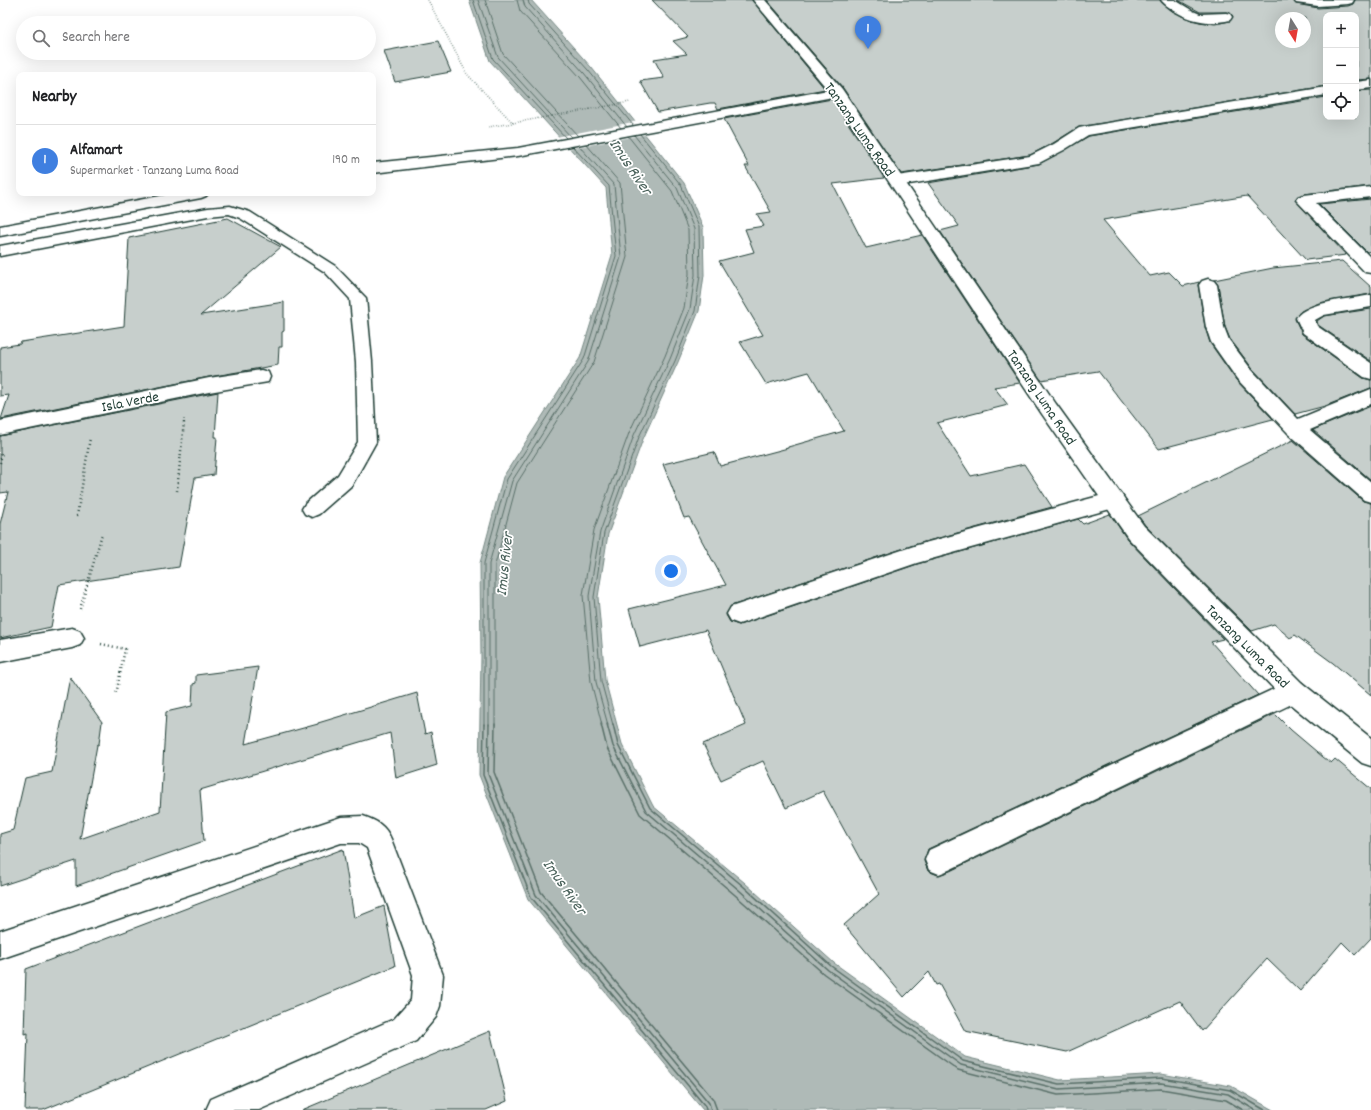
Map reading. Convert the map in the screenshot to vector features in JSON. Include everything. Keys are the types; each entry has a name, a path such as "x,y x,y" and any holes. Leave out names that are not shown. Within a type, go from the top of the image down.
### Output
{"street":[{"name":"Tanzang Luma Road","path":"759,0 836,92 1049,409 1136,532 1293,690 1371,754"},
{"path":"1167,0 1188,15 1198,19 1226,17"},
{"path":"1300,0 1308,3 1327,3 1348,0"},
{"path":"1359,86 1371,84"},
{"path":"897,181 1034,160 1059,147 1084,131 1323,91"},
{"path":"376,168 502,154 539,148 836,92"},
{"path":"1371,192 1304,200 1371,268"},
{"path":"0,231 186,196"},
{"path":"1208,285 1215,326 1220,342 1244,374 1295,428 1371,494"},
{"path":"1371,301 1319,310 1305,318 1308,329 1371,372"},
{"name":"Isla Verde","path":"0,428 186,390 261,377"},
{"path":"1295,428 1371,396"},
{"path":"739,614 917,554 1114,500"},
{"path":"0,651 72,638"},
{"path":"938,860 1293,690"},
{"path":"0,945 341,830 363,829 377,839 428,975 424,1006 405,1030 222,1110"}],"lane":[{"path":"0,251 208,212 230,210 245,215 330,269 358,298 364,362 367,442 345,480 312,509"}],"path":[{"path":"428,0 467,74 513,123"},
{"path":"502,154 488,126 513,123 630,102"},
{"path":"177,491 186,390"},
{"path":"77,516 96,408"},
{"path":"102,534 72,638 125,649 116,695"}],"water":[{"name":"Imus River","path":"469,0 531,0 591,67 684,183 703,227 704,275 699,311 678,362 643,439 608,534 598,597 605,680 622,744 653,806 745,883 834,963 965,1057 1060,1080 1161,1074 1231,1086 1273,1110 703,1110 528,899 479,775 481,657 480,563 503,477 580,358 612,255 606,188 490,61"}],"pier":[{"path":"638,121 648,134 568,149 556,137"}],"building":[{"path":"652,0 752,0 825,89 718,109 715,103 710,103 658,112 640,81 664,78 654,59 687,54 673,41 688,37"},
{"path":"767,0 1160,0 1172,11 1186,18 1215,24 1230,21 1233,16 1226,12 1200,12 1178,0 1293,0 1296,4 1318,8 1348,6 1353,4 1355,0 1371,0 1371,79 1359,80 1359,12 1323,12 1323,86 1079,127 1030,155 901,174 843,88"},
{"path":"438,41 451,72 395,82 384,51"},
{"path":"1371,90 1371,186 1304,194 1298,196 1295,200 1346,255 1306,260 1247,196 1103,220 1150,276 1169,272 1183,286 1199,282 1198,285 1205,327 1210,343 1236,380 1273,419 1159,449 1098,371 1041,380 940,231 959,226 928,183 1039,164 1089,136 1323,97 1323,120 1359,120 1359,91"},
{"path":"832,99 884,178 833,184 866,248 922,235 1020,383 994,387 1008,405 937,423 971,476 1024,464 1052,507 917,544 731,606 726,615 730,622 739,625 917,564 1078,519 1083,524 1110,514 1127,539 1223,639 1211,642 1258,695 928,849 924,861 928,871 938,875 950,871 1275,714 1291,730 1323,757 1331,763 1335,759 1371,789 1371,938 1355,955 1342,942 1300,991 1267,959 1202,1031 1180,1001 1067,1052 965,1031 939,984 936,985 929,972 904,997 844,925 879,894 823,791 786,808 763,761 721,780 703,744 746,725 706,630 640,647 629,609 726,585 689,517 684,518 663,464 714,452 720,466 844,431 809,372 766,384 740,342 763,335 719,261 754,252 745,229 764,226 757,214 771,212 745,166 749,166 724,119"},
{"path":"1371,199 1371,251 1367,252 1319,204"},
{"path":"228,218 281,247 201,315 284,302 284,331 282,332 282,347 279,347 278,365 209,377 1,419 9,395 0,396 0,347 20,344 21,342 124,326 129,238"},
{"path":"1342,261 1371,287 1371,294 1319,303 1301,311 1295,319 1302,334 1363,378 1371,380 1371,388 1325,406 1295,414 1252,368 1230,339 1225,327 1218,285 1214,280 1273,268"},
{"path":"1371,309 1371,361 1318,325 1317,321 1324,316"},
{"path":"218,392 214,475 195,478 179,567 59,585 51,627 0,638 0,524 8,492 0,493 0,436"},
{"path":"1371,406 1371,480 1313,430"},
{"path":"1293,440 1363,501 1371,503 1371,695 1333,663 1295,635 1290,638 1274,624 1252,631 1145,525 1138,516"},
{"path":"258,667 245,744 318,724 417,693 425,734 431,732 437,765 396,778 390,733 200,790 204,841 76,886 76,861 0,886 0,834 13,830 25,778 52,772 70,677 102,722 80,839 160,811 166,712 192,706 193,684 196,683 196,675"},
{"path":"343,849 354,918 384,906 395,966 43,1110 25,1110 28,1033 24,1034 26,969"},
{"path":"490,1031 507,1101 486,1110 302,1110"}],"place":[{"name":"Alfamart","path":"868,49"}]}
